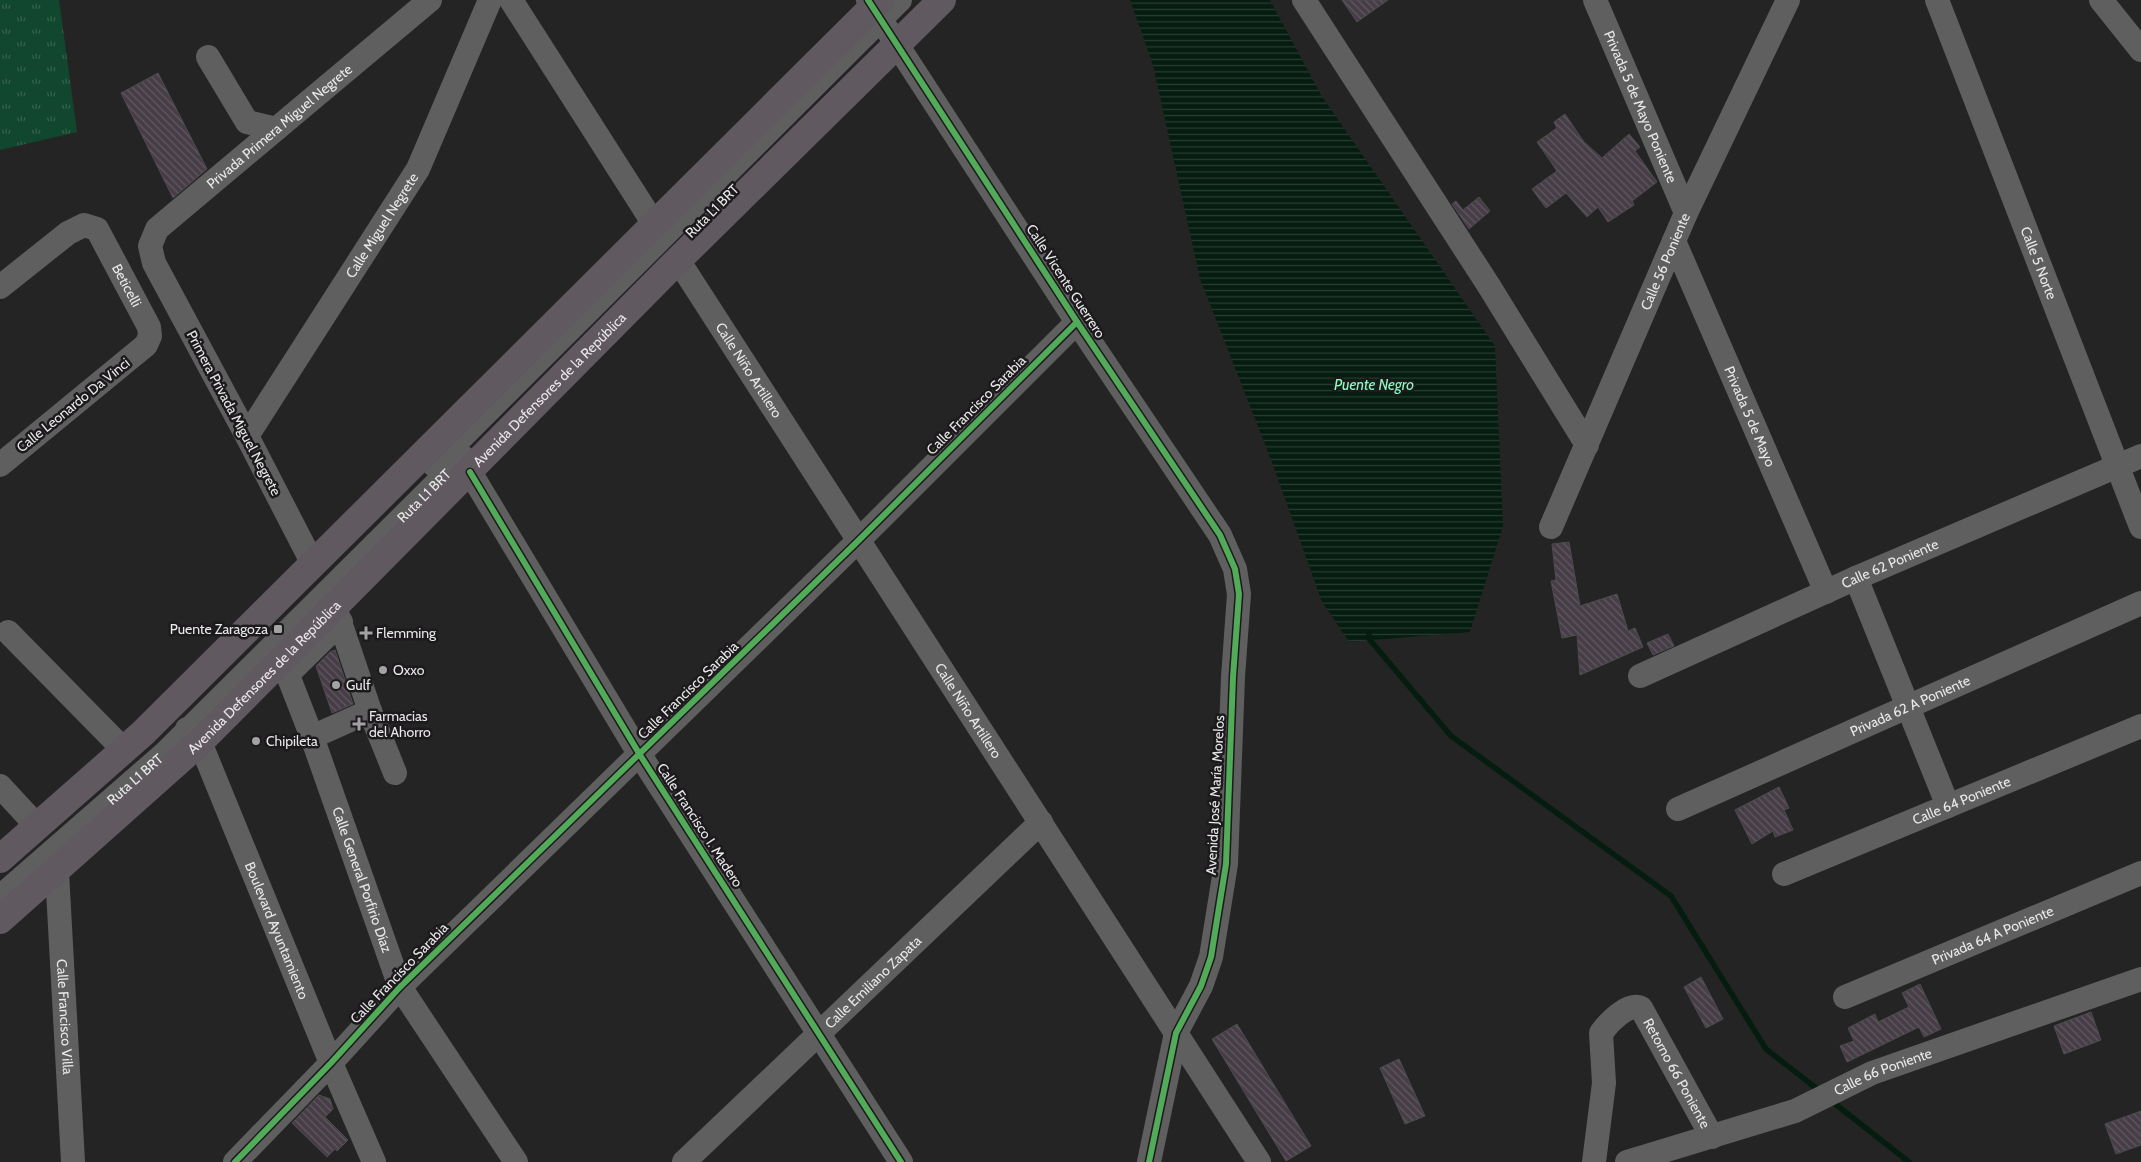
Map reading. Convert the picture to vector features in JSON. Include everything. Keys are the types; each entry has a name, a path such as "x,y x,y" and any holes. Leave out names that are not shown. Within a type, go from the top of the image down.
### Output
{"main road":[{"name":"Avenida Defensores de la República","path":"0,920 57,872 184,725 313,564 654,224 882,17 942,0"},
{"name":"Avenida Defensores de la República","path":"0,859 124,750 184,725 291,661 338,614 470,472 678,260 882,17"}],"street":[{"name":"Privada Primera Miguel Negrete","path":"154,263 150,246 157,229 430,0"},
{"name":"Calle Miguel Negrete","path":"247,436 418,169 490,0"},
{"path":"511,0 654,224"},
{"name":"Ruta L1 BRT","path":"0,897 165,753 184,725 900,0"},
{"name":"Ruta L1 BRT","path":"882,17 924,0"},
{"path":"1304,0 1489,286 1587,445"},
{"name":"Privada 5 de Mayo Poniente","path":"1595,0 1686,213"},
{"name":"Calle 56 Poniente","path":"1551,527 1686,213 1788,0"},
{"name":"Calle 5 Norte","path":"1937,0 2141,527"},
{"path":"2101,0 2141,50"},
{"name":"Calle Vicente Guerrero","path":"882,17 1077,322 1220,535 1235,569"},
{"path":"208,57 247,122 276,130"},
{"name":"Beticelli","path":"0,286 68,233 84,225 97,229 150,327 150,336 146,345"},
{"name":"Privada 5 de Mayo","path":"1674,241 1826,592"},
{"name":"Calle Niño Artillero","path":"678,260 1259,1162"},
{"name":"Primera Privada Miguel Negrete","path":"154,263 313,564"},
{"name":"Calle Francisco Sarabia","path":"235,1162 331,1063 400,987 860,540 1077,322"},
{"name":"Calle Leonardo Da Vinci","path":"0,465 146,345"},
{"name":"Calle 62 Poniente","path":"1640,676 1856,578 2141,456"},
{"name":"Calle Francisco I. Madero","path":"470,472 640,755 901,1162"},
{"name":"Avenida José María Morelos","path":"1150,1162 1176,1033 1201,986 1211,957 1226,864 1238,594 1235,569"},
{"path":"1856,578 1948,806"},
{"name":"Privada 62 A Poniente","path":"1678,809 2141,603"},
{"path":"338,614 370,711 395,773"},
{"path":"8,632 124,750"},
{"name":"Calle General Porfirio Díaz","path":"291,661 319,734 400,987 516,1162"},
{"path":"319,734 370,711"},
{"name":"Ruta L1 BRT","path":"0,877 153,743 184,725"},
{"name":"Boulevard Ayuntamiento","path":"184,725 374,1162"},
{"name":"Calle 64 Poniente","path":"1784,874 2141,726"},
{"path":"0,786 37,826"},
{"name":"Calle Emiliano Zapata","path":"684,1162 1041,822"},
{"name":"Calle Francisco Villa","path":"57,872 73,1162"},
{"name":"Privada 64 A Poniente","path":"1845,998 2141,873"},
{"name":"Calle 66 Poniente","path":"1627,1162 1671,1156 1712,1137 1795,1111 1872,1073 2141,979"},
{"name":"Retorno 66 Poniente","path":"1594,1162 1604,1083 1601,1033 1629,1007 1636,1006 1640,1008 1712,1137"}],"green space":[{"path":"0,0 59,0 77,132 0,150"}],"water":[{"name":"Puente Negro","path":"1130,0 1270,0 1321,95 1495,346 1503,526 1470,632 1349,642 1322,602 1270,457 1200,279 1153,65"}],"building":[{"path":"1342,0 1388,0 1357,22"},
{"path":"158,73 207,169 173,198 121,93"},
{"path":"1565,114 1584,142 1602,158 1629,134 1640,147 1635,151 1657,182 1632,201 1634,205 1608,222 1598,207 1587,217 1566,193 1546,208 1532,189 1557,171 1537,142 1557,128 1554,122"},
{"path":"1479,197 1490,211 1469,229 1452,204 1456,201 1463,210"},
{"path":"1569,542 1580,606 1617,594 1628,631 1635,628 1643,647 1580,675 1577,635 1562,638 1551,581 1556,580 1552,544"},
{"path":"1668,634 1674,646 1653,655 1647,643"},
{"name":"Gulf","path":"335,650 353,704 332,713 316,666 330,652"},
{"path":"1779,787 1789,808 1784,810 1793,830 1775,837 1773,831 1752,844 1735,810"},
{"path":"1701,977 1723,1019 1706,1028 1684,987"},
{"path":"1920,984 1941,1029 1924,1037 1919,1027 1847,1062 1840,1046 1854,1041 1848,1028 1875,1014 1878,1022 1909,1007 1902,993"},
{"path":"2091,1012 2101,1040 2064,1054 2054,1026"},
{"path":"1237,1024 1311,1146 1286,1161 1212,1039"},
{"path":"1399,1059 1425,1116 1405,1124 1380,1068"},
{"path":"319,1095 330,1099 333,1109 325,1117 348,1140 337,1151 335,1149 327,1157 292,1123"},
{"path":"2141,1111 2141,1145 2116,1154 2105,1124"}],"waterway":[{"path":"1369,634 1370,640 1451,736 1671,896 1766,1049 1821,1092"},
{"path":"1830,1100 1909,1162"}],"cycle path":[{"path":"868,0 1077,322 1220,535 1235,569 1239,594 1233,677 1226,864 1211,957 1201,986 1176,1033 1149,1162"},
{"path":"235,1162 331,1063 400,987 859,540 1077,322"},
{"path":"470,472 640,755 901,1162"}],"place":[{"name":"Puente Zaragoza","path":"278,629"},
{"name":"Flemming","path":"366,633"},
{"name":"Oxxo","path":"383,670"},
{"name":"Gulf","path":"336,685"},
{"name":"Farmacias del Ahorro","path":"359,724"},
{"name":"Chipileta","path":"256,741"}]}
